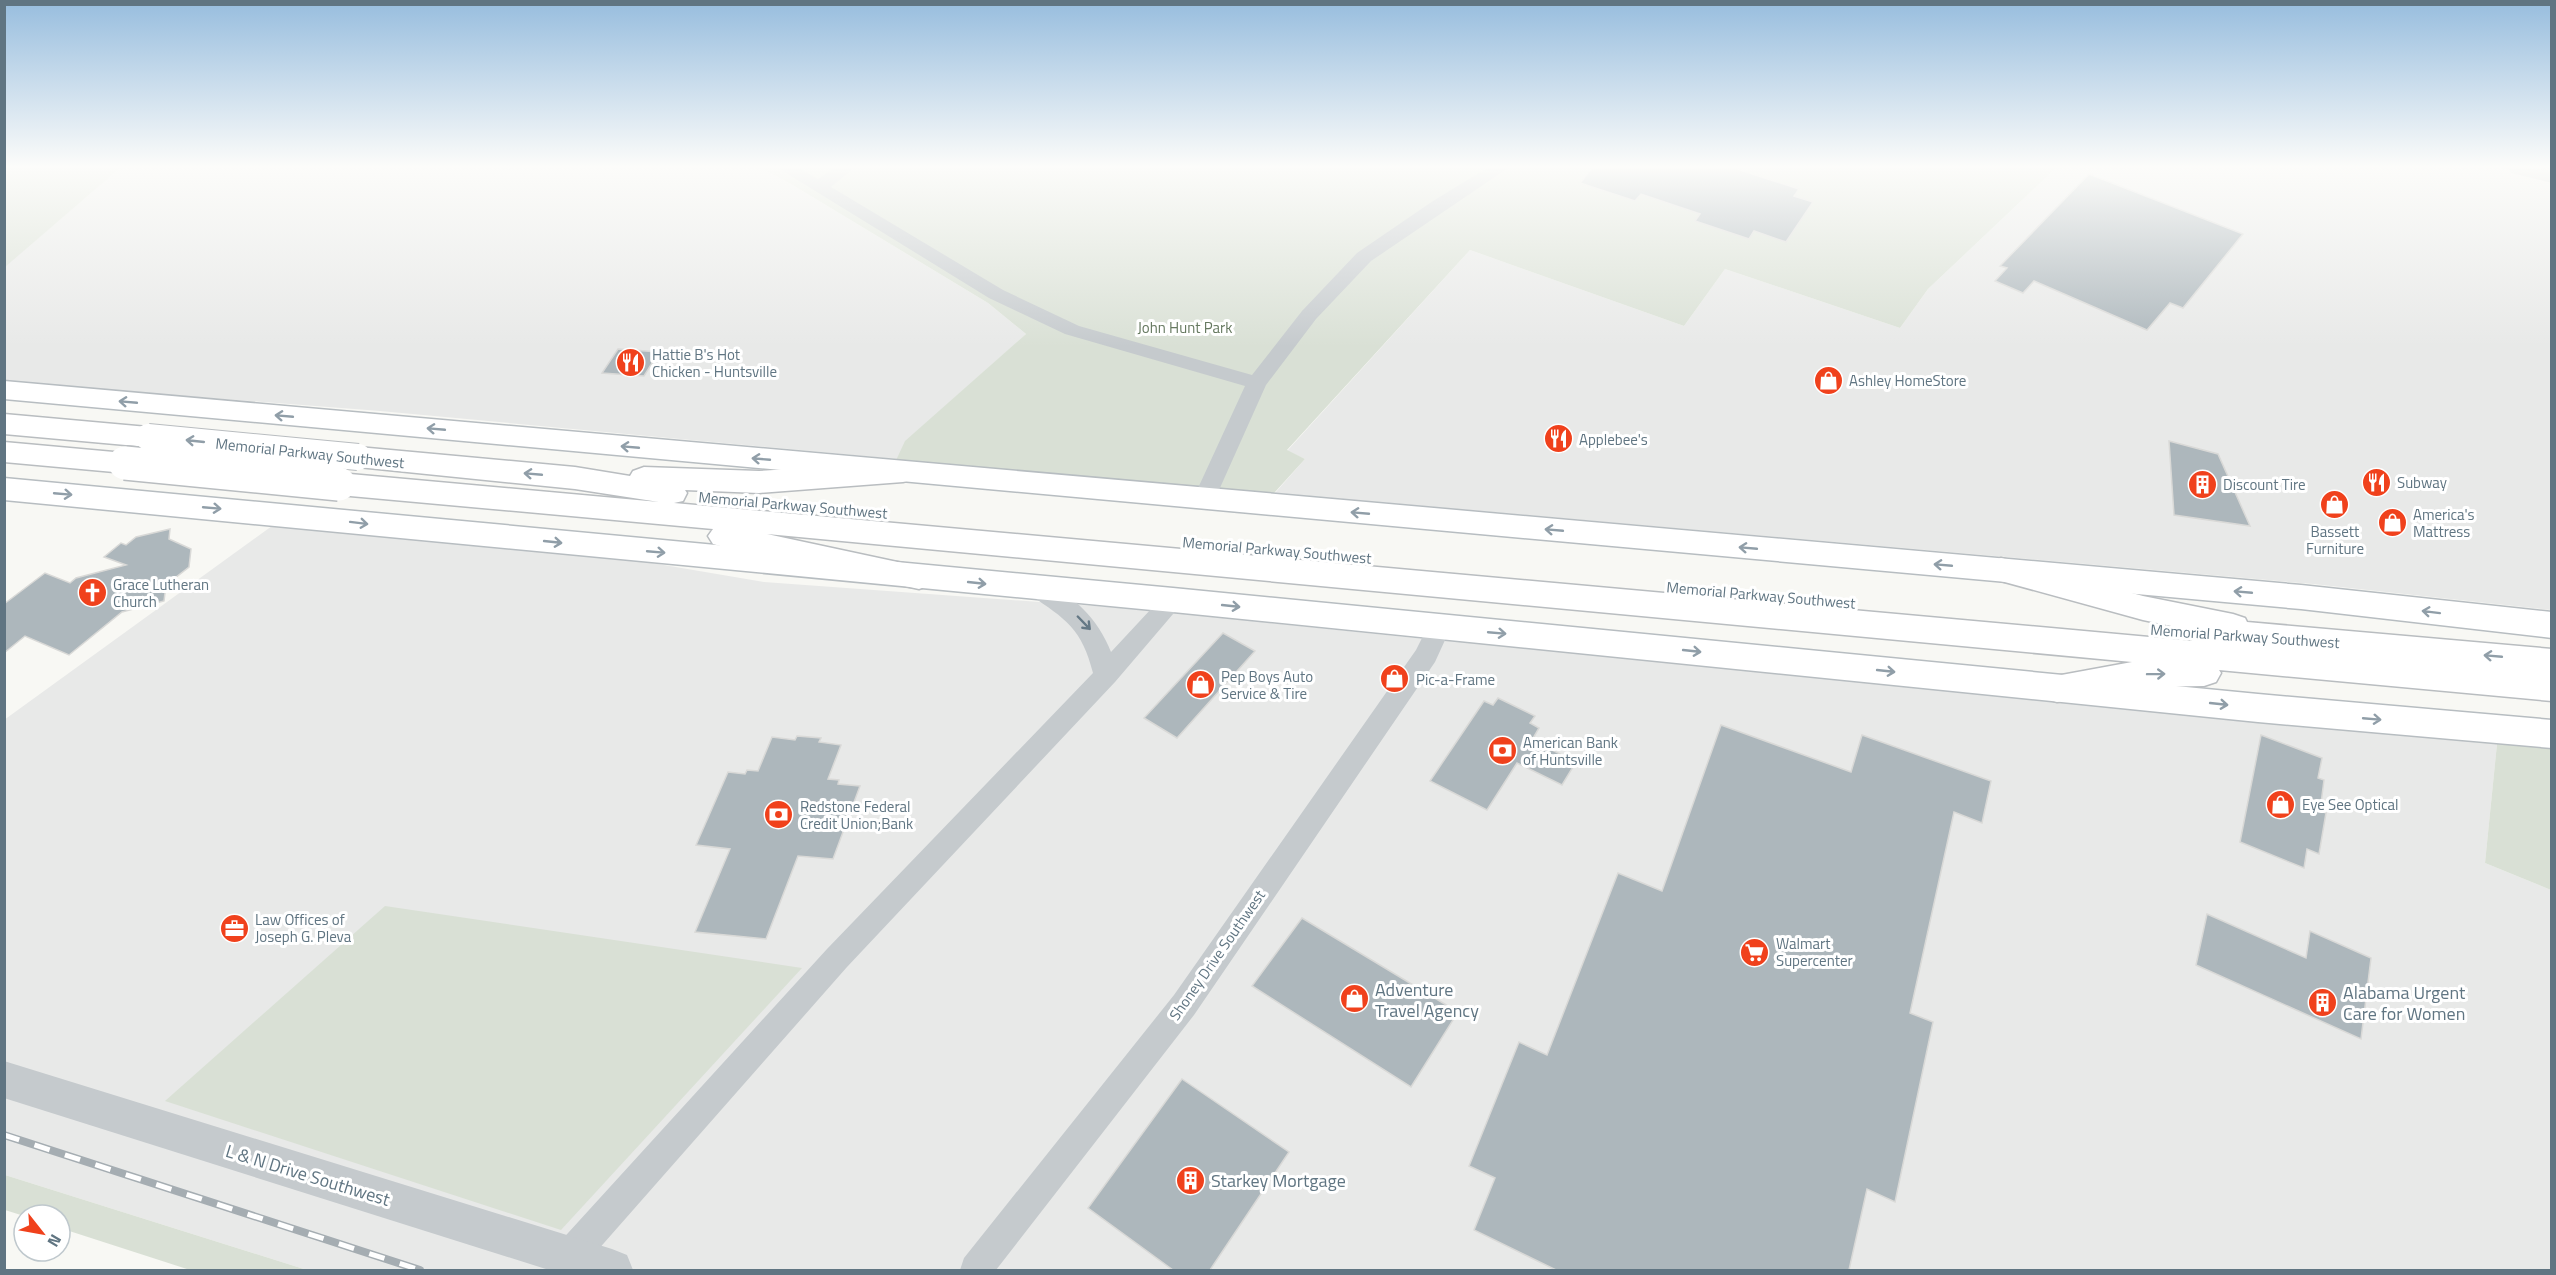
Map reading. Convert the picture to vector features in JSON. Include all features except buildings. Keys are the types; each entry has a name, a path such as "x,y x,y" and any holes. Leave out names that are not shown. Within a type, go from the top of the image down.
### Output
{"main road":[{"path":"4,390 2301,597 2552,625"},
{"path":"133,501 176,492 198,482 220,466 240,435 234,424 208,408"},
{"path":"301,516 265,497 259,486 264,471 275,455 296,440 343,421"},
{"name":"Memorial Parkway Southwest","path":"4,424 575,478 649,491 824,508 2102,626 2285,637 2552,662"},
{"name":"Memorial Parkway Southwest","path":"4,452 2552,687"},
{"path":"575,478 681,478 759,482 903,472"},
{"path":"4,489 2552,734"},
{"path":"642,512 700,531 919,577"},
{"path":"2001,570 2144,608 2285,637"},
{"path":"2057,688 2138,674 2359,668"}],"street":[{"path":"885,228 996,294 1072,330 1257,383"},
{"path":"1204,499 1257,383 1309,315 1364,257 1407,228"},
{"path":"1038,589 1071,611 1089,628 1099,648 1106,675"},
{"path":"570,1256 837,958 1106,675 1173,600"},
{"name":"Shoney Drive Southwest","path":"976,1270 1184,1005 1426,655 1439,627"},
{"name":"L & N Drive Southwest","path":"4,1079 612,1270"}],"shaded area":[{"path":"50,228 863,228 988,303 1026,334 906,441 897,459 380,411 5,382 4,267"},
{"path":"1993,228 2551,228 2551,610 2313,584 1275,493 1305,459 1287,451 1470,250 1684,326 1725,269 1900,328 1928,289"},
{"path":"272,526 599,554 764,582 1136,609 1425,639 1670,659 2497,744 2485,863 2551,890 2551,1270 307,1270 5,1175 4,720"}],"green space":[{"path":"5,228 51,228 5,267"},
{"name":"John Hunt Park","path":"863,228 1993,228 1928,289 1900,328 1725,269 1684,326 1470,250 1287,450 1305,459 1264,504 891,471 905,441 1026,334 988,303"},
{"path":"2497,744 2551,747 2551,890 2485,863"},
{"path":"385,906 802,968 561,1230 165,1101"},
{"path":"5,1175 307,1270 190,1270 72,1232 72,1203 12,1203 12,1212 5,1210"}],"railway":[{"path":"4,1135 420,1270"}],"place":[{"name":"Hattie B's Hot Chicken - Huntsville","path":"631,363"},
{"name":"Ashley HomeStore","path":"1828,380"},
{"name":"Applebee's","path":"1558,439"},
{"name":"Subway","path":"2376,482"},
{"name":"Discount Tire","path":"2202,484"},
{"name":"Bassett Furniture","path":"2335,504"},
{"name":"America's Mattress","path":"2392,523"},
{"name":"Grace Lutheran Church","path":"92,593"},
{"name":"Pic-a-Frame","path":"1395,679"},
{"name":"Pep Boys Auto Service & Tire","path":"1200,685"},
{"name":"American Bank of Huntsville","path":"1502,751"},
{"name":"Eye See Optical","path":"2281,804"},
{"name":"Redstone Federal Credit Union;Bank","path":"779,815"},
{"name":"Law Offices of Joseph G. Pleva","path":"234,928"},
{"name":"Walmart Supercenter","path":"1755,952"},
{"name":"Adventure Travel Agency","path":"1354,999"},
{"name":"Alabama Urgent Care for Women","path":"2322,1002"},
{"name":"Starkey Mortgage","path":"1190,1180"}]}
